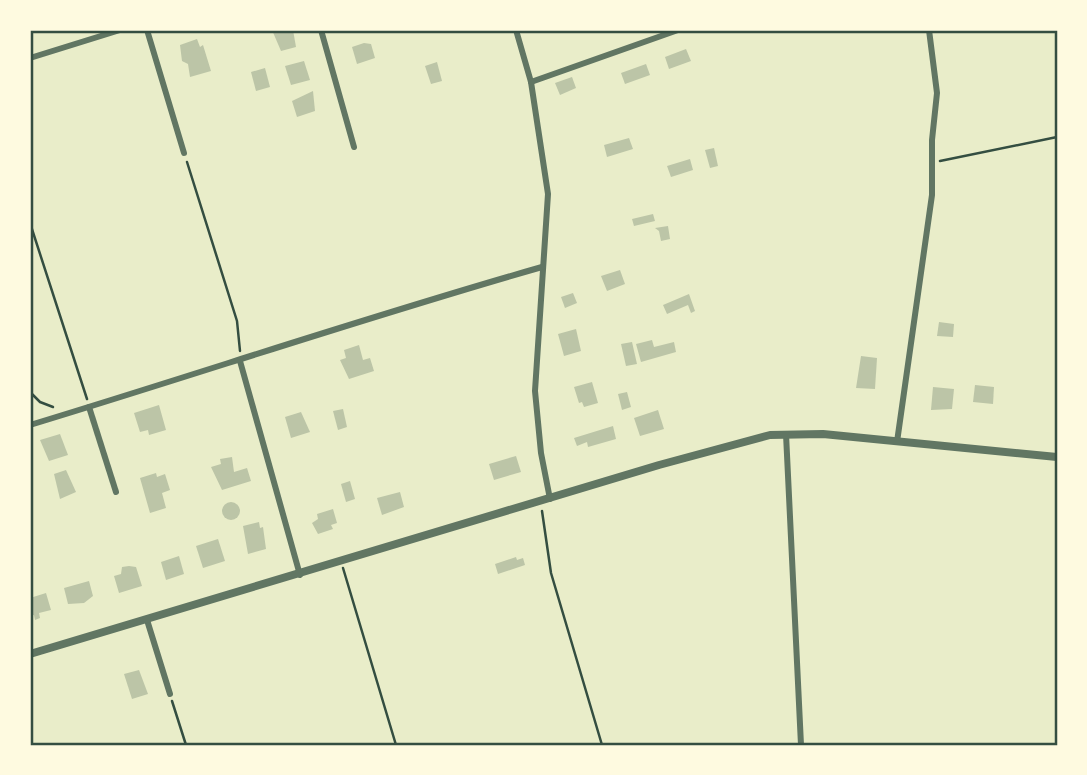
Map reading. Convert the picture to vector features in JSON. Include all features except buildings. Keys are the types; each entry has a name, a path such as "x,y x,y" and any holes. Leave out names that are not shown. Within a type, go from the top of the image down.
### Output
{"street":[{"path":"30,58 120,30"},
{"path":"147,30 184,153"},
{"path":"321,30 354,147"},
{"path":"516,30 531,82 548,194 535,391 547,500"},
{"path":"531,82 678,30"},
{"path":"897,442 925,247 933,163 932,140 937,93 929,30"},
{"path":"30,425 240,361 402,307 542,267"},
{"path":"240,361 300,575"},
{"path":"89,407 116,492"},
{"path":"786,434 801,745"},
{"path":"30,654 718,449 786,434 1057,457"},
{"path":"147,620 170,694"}],"path":[{"path":"933,163 1057,137"},
{"path":"184,153 210,227 237,321 240,361"},
{"path":"30,223 89,407"},
{"path":"30,393 40,402 68,413"},
{"path":"547,500 541,517 551,573 602,745"},
{"path":"341,562 396,745"},
{"path":"170,694 186,745"}]}
